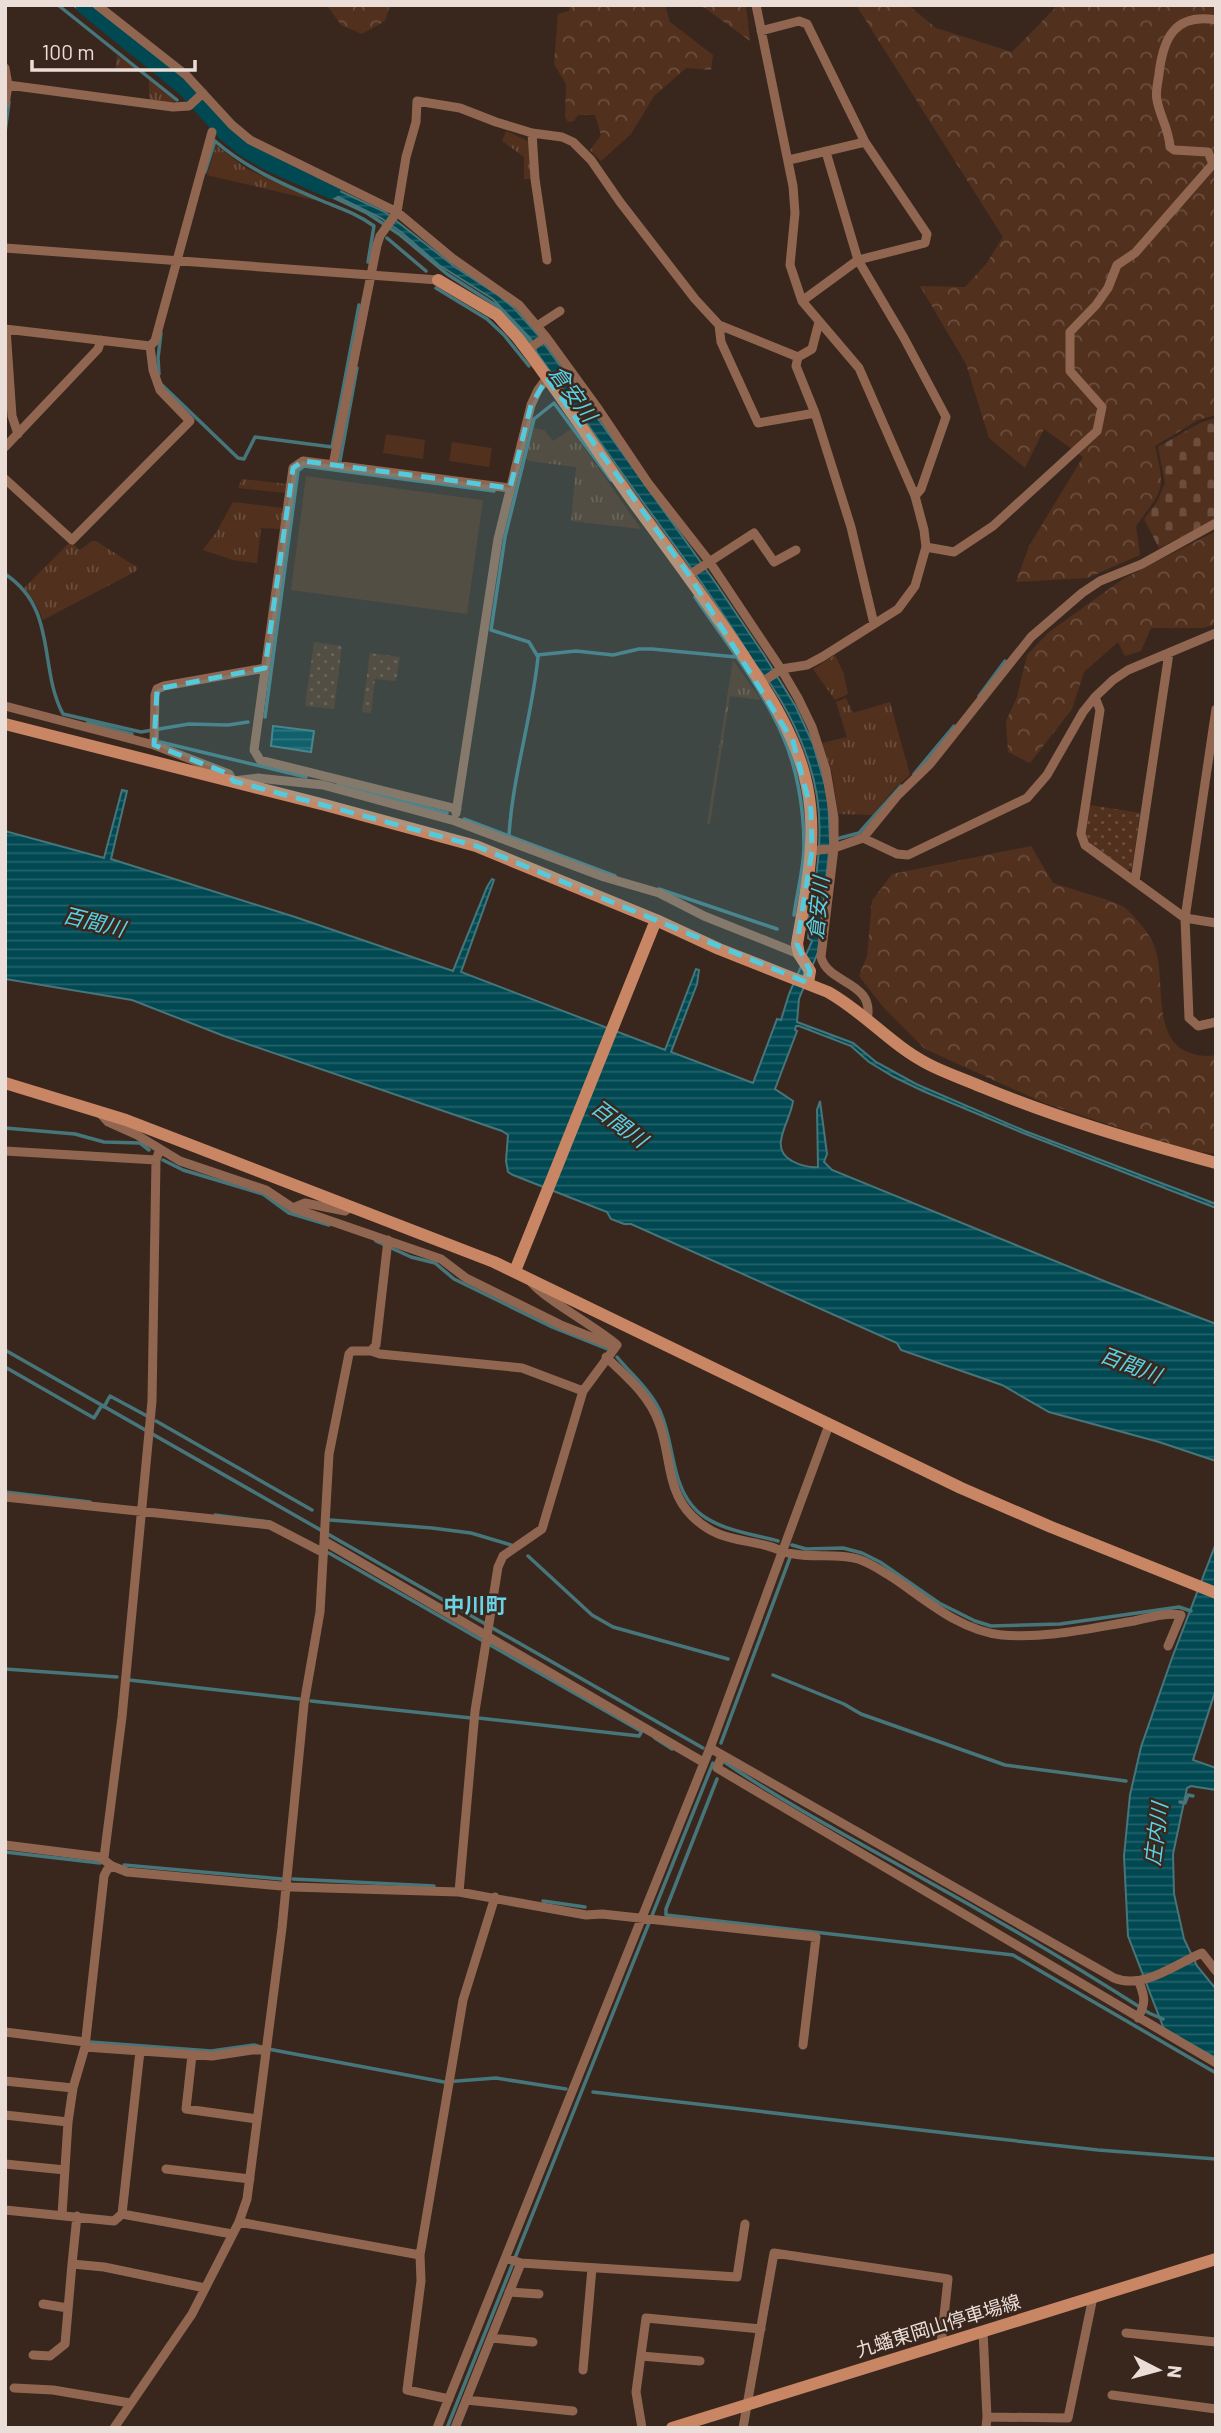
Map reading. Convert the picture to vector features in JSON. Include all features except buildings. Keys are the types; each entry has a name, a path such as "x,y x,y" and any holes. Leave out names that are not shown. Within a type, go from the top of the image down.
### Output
{"street":[{"path":"97,5 186,75 198,97 250,140 396,214 452,258 509,297 537,326 781,669 812,727 826,770 832,800 834,842 821,957 827,970 850,982 864,997 869,1009 867,1020"},
{"path":"756,5 789,160 794,213 790,265 802,301 844,347 859,368 915,496 926,547 915,586 898,609 807,665 781,669 763,682"},
{"path":"926,547 954,552 993,526 1097,431 1102,407 1070,371 1070,332 1108,288 1117,265 1135,253 1213,164 1208,152 1174,150 1170,147 1170,134 1156,99 1161,51 1169,36 1182,23 1197,18 1216,20"},
{"path":"761,31 799,21 807,24 865,142 927,233 925,243 858,260 802,301"},
{"path":"5,68 8,85 5,104"},
{"path":"8,85 173,107 189,106 198,97"},
{"path":"333,465 370,274 380,236 396,214 406,157 416,122 417,102 460,108 496,122 573,142 591,160 695,299 719,325 797,357"},
{"path":"150,346 155,341 212,132"},
{"path":"532,132 535,179 547,260"},
{"path":"789,160 865,142"},
{"path":"826,152 858,260 946,417 921,489 915,496"},
{"path":"5,248 438,280 497,315 529,348 547,379 639,510 691,573 763,682 793,741 803,766 811,810 812,851 797,944 799,954 810,971 808,983"},
{"path":"537,326 560,311"},
{"path":"797,357 812,349 819,322"},
{"path":"719,325 721,342 758,423 815,413"},
{"path":"18,434 12,416 5,329 150,346"},
{"path":"529,348 544,338"},
{"path":"5,447 98,349 101,340"},
{"path":"5,479 72,540 190,421 160,390 153,370 150,346"},
{"path":"797,357 796,366 815,413 851,527 874,624"},
{"path":"455,821 498,539 531,405 547,379"},
{"path":"510,488 303,461 293,468 254,750 260,760 455,821 604,877 660,893 705,916 799,954"},
{"path":"863,838 898,795 930,764 1007,666 1041,628 1100,582 1142,564 1216,523"},
{"path":"691,573 754,533 774,562 796,550"},
{"path":"812,851 834,842 863,838 897,855 908,855 1027,798 1047,775 1083,712 1113,680 1128,670 1216,633"},
{"path":"1135,881 1169,653"},
{"path":"154,745 155,695 164,685 265,668"},
{"path":"1095,697 1100,710 1081,834 1085,845 1185,918 1216,923"},
{"path":"5,706 154,745 229,774 233,781"},
{"path":"1216,709 1185,918 1189,1018 1198,1026 1216,1022"},
{"path":"5,724 476,846 844,1000 901,1048 928,1064 1018,1102 1103,1132 1216,1163"},
{"path":"233,781 258,778 324,780 457,809"},
{"path":"515,1271 656,920"},
{"path":"5,1083 98,1112 352,1206 515,1271 829,1425 1040,1522 1216,1593"},
{"path":"98,1112 108,1122 137,1135 180,1161 267,1189 293,1208 387,1245 440,1258 466,1278 563,1326 616,1347"},
{"path":"104,1858 122,1717 150,1423 155,1332 156,1160 160,1149"},
{"path":"5,1151 156,1160"},
{"path":"293,1208 305,1203 345,1211 352,1206"},
{"path":"371,1350 376,1345 387,1245"},
{"path":"529,1277 532,1286 604,1334 616,1347"},
{"path":"459,1892 466,1793 498,1567 503,1556 542,1529 583,1391 616,1347"},
{"path":"114,2428 192,2314 239,2221 250,2179 286,1886 304,1704 320,1612 328,1454 349,1354 352,1351 371,1350 380,1354 522,1368 583,1391"},
{"path":"606,1357 646,1396 653,1408 664,1438 672,1485 688,1513 718,1535 789,1552 859,1559 959,1621 987,1633 1004,1635 1063,1631 1181,1615 1168,1646"},
{"path":"437,2428 513,2261 648,1919 703,1762 789,1552 829,1425"},
{"path":"5,1497 270,1525 324,1553"},
{"path":"324,1534 486,1637 703,1762"},
{"path":"710,1748 1103,1973 1125,1982 1141,1981 1202,1952 1216,1971"},
{"path":"722,1755 717,1768 1216,2063"},
{"path":"5,1845 104,1858 112,1866 127,1872 286,1886 459,1892 586,1914 816,1937 803,2045"},
{"path":"62,2215 68,2122 73,2088 85,2044 104,1876 112,1866"},
{"path":"449,2399 407,2390 421,2281 420,2255 463,2000 495,1897"},
{"path":"1139,2016 1146,1998 1141,1981"},
{"path":"5,2032 140,2051 192,2055 212,2056 265,2049"},
{"path":"5,2210 114,2221 122,2214 140,2051"},
{"path":"192,2055 186,2109 257,2119"},
{"path":"5,2081 73,2088"},
{"path":"5,2115 68,2122"},
{"path":"5,2164 65,2170"},
{"path":"166,2169 250,2179"},
{"path":"122,2214 232,2234"},
{"path":"33,2355 50,2356 65,2344 77,2216"},
{"path":"239,2221 420,2255"},
{"path":"513,2261 737,2277 745,2224"},
{"path":"743,2428 774,2253 948,2279 941,2344"},
{"name":"九蟠東岡山停車場線","path":"672,2428 1216,2259"},
{"path":"455,2428 509,2292 513,2261"},
{"path":"72,2263 205,2288"},
{"path":"583,2370 592,2268"},
{"path":"509,2292 539,2294"},
{"path":"987,2417 1068,2418 1094,2297"},
{"path":"43,2304 68,2308"},
{"path":"642,2428 636,2392 646,2318 761,2329"},
{"path":"983,2331 986,2428"},
{"path":"1126,2333 1216,2342"},
{"path":"491,2337 533,2342"},
{"path":"641,2356 700,2361"},
{"path":"14,2388 53,2390 130,2403"},
{"path":"1112,2395 1216,2409"},
{"path":"466,2400 573,2411"}],"highlighted area":[{"path":"547,378 689,575 793,741 811,810 812,851 797,944 810,971 808,983 476,846 233,781 229,774 154,745 157,689 265,668 293,468 303,461 510,488 531,405"}],"green space":[{"path":"327,5 390,5 385,21 362,34 341,25"},
{"path":"570,5 665,5 670,22 713,55 711,70 686,68 654,96 631,134 601,161 590,150 601,135 595,115 578,115 574,121 568,122 565,117 566,84 554,64 558,14 569,11"},
{"path":"692,5 746,5 750,41 705,8"},
{"path":"856,5 908,5 936,28 1012,52 1058,5 1216,5 1216,415 1198,420 1155,446 1161,482 1157,497 1136,526 1140,555 1087,578 1016,582 1029,546 1083,457 1044,429 1025,468 989,438 966,364 920,286 965,287 986,264 1003,237"},
{"path":"117,55 138,70 115,72"},
{"path":"149,79 175,101 172,103 149,100"},
{"path":"506,131 528,141 531,179 524,179 524,157 502,141"},
{"path":"216,145 247,169 318,201 207,175"},
{"path":"1216,418 1216,519 1159,548 1144,519 1157,502 1165,483 1158,447 1200,423"},
{"path":"534,428 544,430 553,441 571,429 641,529 571,521 576,467 529,461 526,458"},
{"path":"386,434 425,440 423,459 383,453"},
{"path":"452,442 492,448 489,467 449,461"},
{"path":"306,476 483,500 467,614 291,590"},
{"path":"242,479 287,484 286,493 238,488"},
{"path":"233,502 283,508 281,529 261,528 257,563 233,560 203,550"},
{"path":"1216,531 1216,624 1204,628 1151,628 1141,651 1125,656 1118,642 1084,672 1072,709 1030,763 1008,752 1006,721 1017,697 1027,655 1049,632 1123,579"},
{"path":"92,541 138,568 43,620 24,588 70,542 80,550"},
{"path":"314,642 342,646 334,709 305,706"},
{"path":"370,653 400,657 396,681 375,679 371,713 362,712"},
{"path":"835,655 843,672 848,694 835,700 813,669"},
{"path":"733,660 760,700 730,696 710,824 707,824"},
{"path":"846,698 853,713 890,702 910,775 894,789 873,815 838,814 832,772 822,743 847,737 836,702"},
{"path":"1090,805 1140,813 1132,868 1127,870 1089,842 1086,834"},
{"path":"1031,846 1053,883 1120,905 1150,937 1157,954 1164,1020 1169,1034 1177,1045 1190,1053 1216,1055 1216,1154 1182,1149 1044,1103 925,1049 884,1008 859,976 867,956 872,901 892,874"}],"water":[{"name":"百間川","path":"310,177 385,212 455,267 514,308 538,335 715,582 796,707 813,744 828,795 830,843 818,952 799,999 797,1022 853,1043 876,1062 916,1084 1025,1131 1216,1204 1216,1208 923,1091 869,1062 851,1046 799,1026 796,1026 797,1031 775,1089 793,1101 782,1134 781,1149 785,1156 801,1165 818,1167 817,1110 820,1101 827,1154 824,1162 832,1170 1216,1324 1216,1461 1159,1442 1049,1412 1002,1385 901,1350 897,1343 631,1224 611,1219 607,1212 513,1175 508,1172 506,1161 508,1135 502,1131 224,1036 132,1000 5,979 5,831 104,858 122,790 127,791 111,859 295,917 453,971 492,879 494,880 461,972 665,1050 696,969 699,970 697,984 671,1052 753,1083 777,1019 781,1020 812,941 808,938 809,930 806,929 808,918 811,918 808,916 809,908 812,908 819,852 817,796 801,740 771,685 537,353 531,339 493,299 439,265 381,218 308,182"},
{"path":"273,726 314,731 311,752 271,746"},
{"name":"庄内川","path":"1216,1543 1216,1689 1193,1760 1216,1768 1216,1790 1191,1786 1187,1788 1173,1854 1174,1894 1184,1939 1197,1966 1216,1989 1216,2058 1164,2029 1128,1936 1124,1856 1130,1795 1141,1747"}],"waterway":[{"path":"58,5 177,100"},
{"path":"74,5 179,88 234,147 256,161 367,213 399,234 447,274 497,306 533,344"},
{"name":"倉安川","path":"85,5 186,87 225,131 246,148 270,162 331,189"},
{"path":"5,132 9,102"},
{"path":"205,172 215,141 265,175 361,218 374,226 368,262"},
{"path":"387,238 426,271"},
{"path":"436,288 487,319 529,366"},
{"path":"162,385 238,458 244,459 255,437 332,447 359,305"},
{"path":"159,374 161,333"},
{"path":"340,461 357,368"},
{"path":"509,835 514,790 538,657 529,642 491,630 505,537 534,419 554,403 611,480"},
{"path":"265,717 298,471 304,466 494,491"},
{"path":"5,574 22,588 33,604 40,621 51,677 63,714 141,732 189,724 228,725 248,722"},
{"path":"695,597 763,698 792,760 803,817 804,845 794,915"},
{"path":"537,655 576,651 613,655 652,649 736,657"},
{"path":"979,696 1005,661"},
{"path":"87,723 132,734"},
{"path":"914,774 954,726"},
{"path":"160,742 306,777"},
{"path":"338,784 447,813"},
{"path":"836,839 859,833 901,786"},
{"path":"464,819 615,876"},
{"path":"659,889 777,929"},
{"path":"5,1128 75,1134 104,1142 140,1143 149,1150"},
{"path":"163,1160 183,1170 263,1194 289,1213 329,1225"},
{"path":"376,1241 411,1257 435,1263 454,1279 550,1326 608,1349"},
{"path":"5,1350 703,1748"},
{"path":"617,1357 646,1390 660,1411 677,1477 688,1501 715,1523 778,1541"},
{"path":"5,1367 94,1418 102,1405"},
{"path":"104,1407 110,1396 147,1416"},
{"path":"156,1421 312,1510"},
{"path":"5,1492 90,1502"},
{"path":"215,1515 270,1522"},
{"path":"330,1520 471,1533 511,1545"},
{"path":"792,1545 806,1549 843,1548 862,1553 880,1562 939,1603 991,1626 1060,1624 1179,1607 1191,1611"},
{"path":"329,1553 639,1730"},
{"path":"721,1743 791,1555"},
{"path":"528,1556 592,1615 613,1627 728,1659"},
{"path":"5,1669 117,1677"},
{"path":"773,1675 844,1704 861,1714 1005,1765 1126,1781"},
{"path":"129,1680 299,1699"},
{"path":"311,1701 471,1718"},
{"path":"478,1718 639,1736 642,1731"},
{"path":"655,1738 672,1749"},
{"path":"723,1761 796,1807 1007,1926 1163,2019"},
{"path":"447,2428 713,1763"},
{"path":"717,1779 666,1909 666,1915 1013,1955 1216,2073"},
{"name":"庄内川","path":"1180,1802 1185,1803 1188,1795 1193,1796"},
{"path":"5,1852 100,1863"},
{"path":"124,1865 282,1879"},
{"path":"293,1879 434,1886"},
{"path":"543,1901 585,1907"},
{"path":"90,2042 211,2051 254,2045 261,2047"},
{"path":"268,2049 444,2082 496,2078 566,2089"},
{"path":"593,2092 1098,2150 1216,2159"}],"district":[{"name":"中川町","path":"475,1604"}]}
